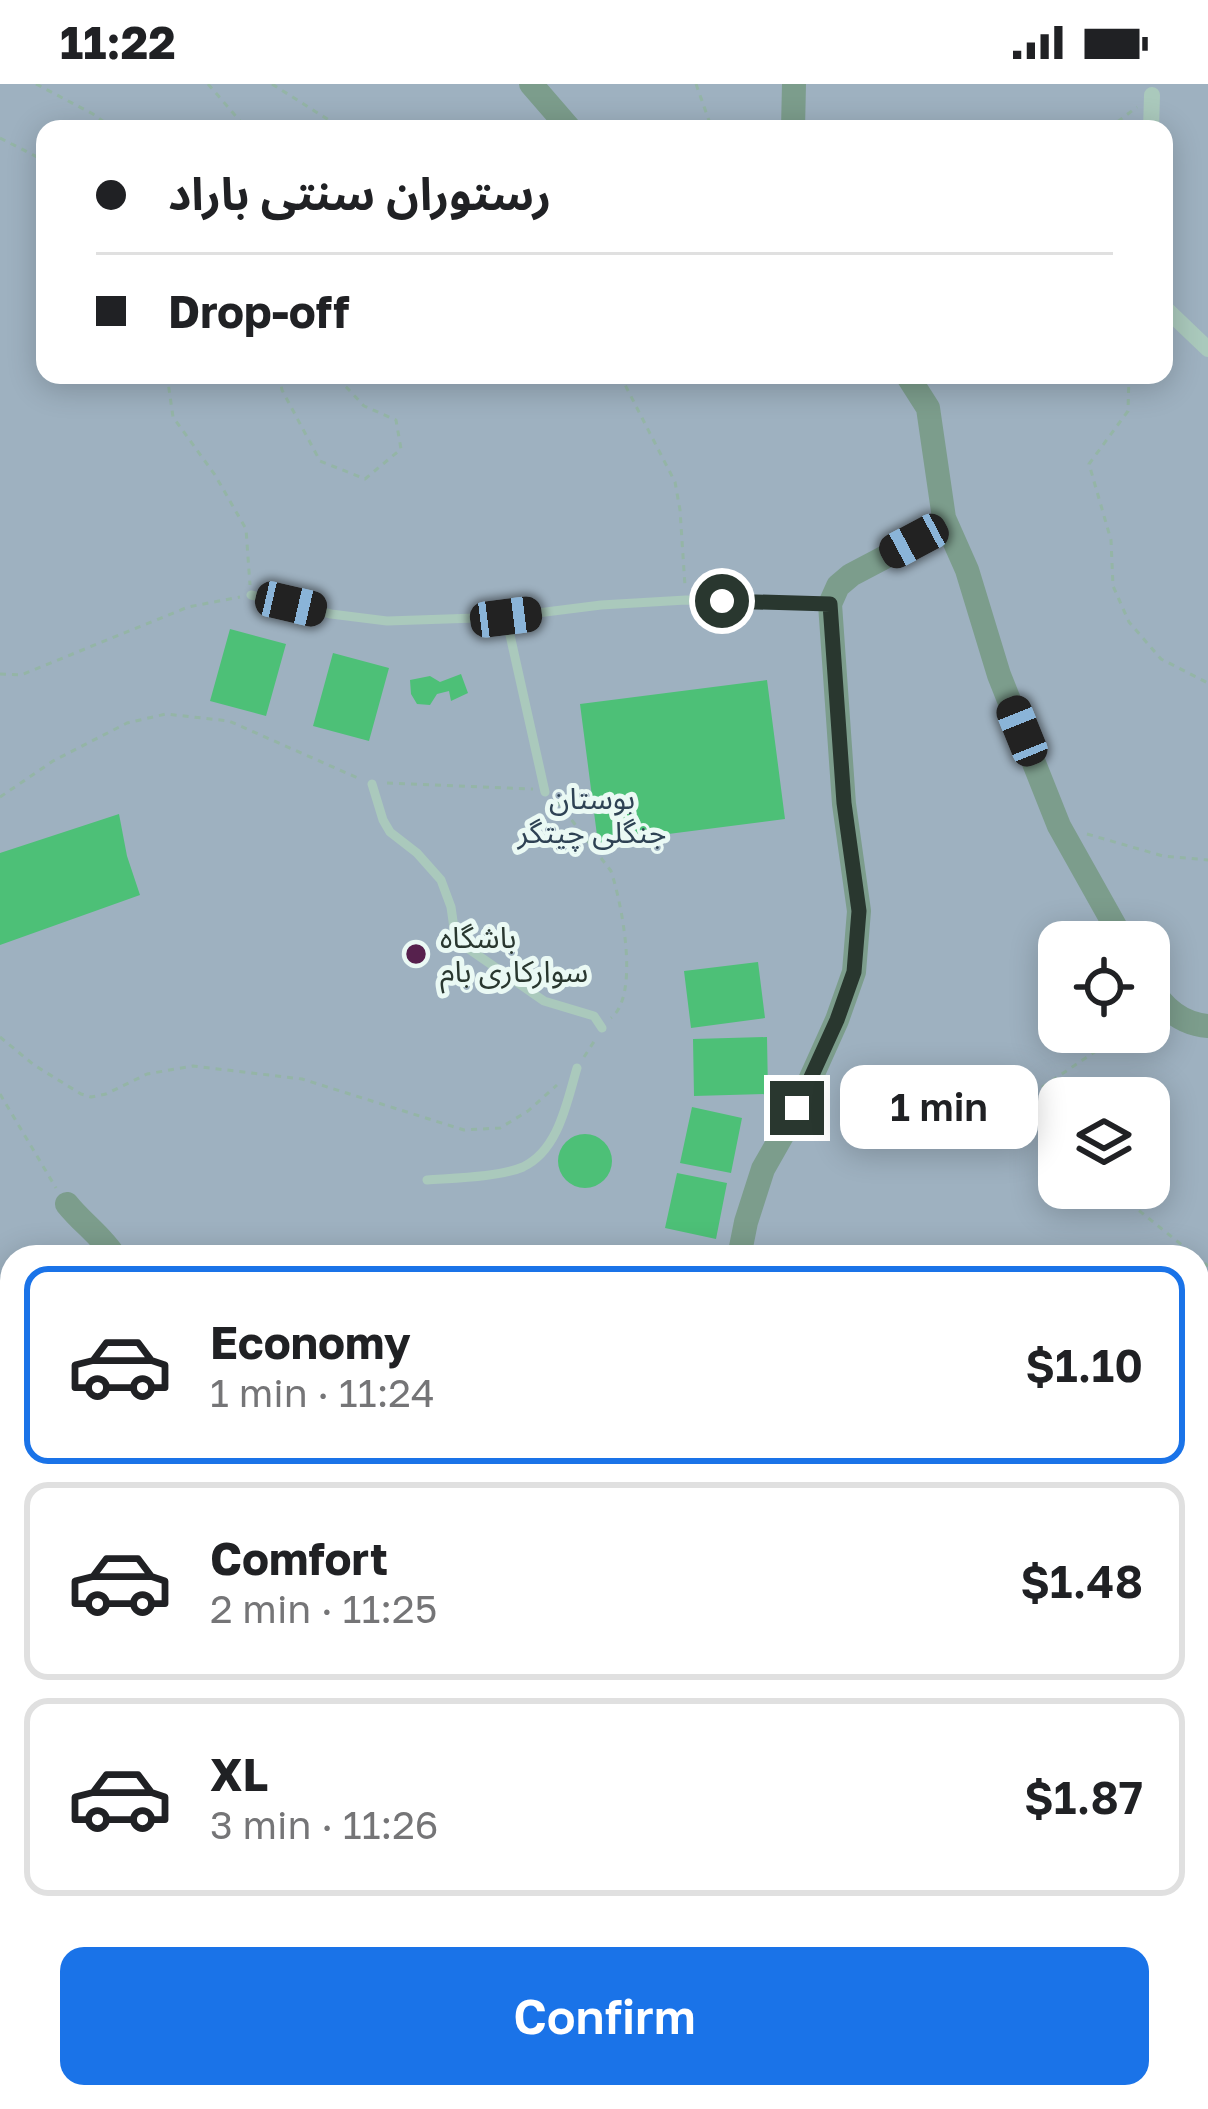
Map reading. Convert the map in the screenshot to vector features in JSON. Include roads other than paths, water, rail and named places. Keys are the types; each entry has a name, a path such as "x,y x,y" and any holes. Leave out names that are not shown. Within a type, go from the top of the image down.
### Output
{"street":[{"path":"530,84 562,120"},
{"path":"793,120 794,84"},
{"path":"1151,120 1152,95"},
{"path":"1173,316 1208,349"},
{"path":"913,384 928,408 946,525 967,570 999,675 1059,826 1112,921"},
{"path":"741,1245 763,1169 797,1108 854,972 859,911 844,803 830,604 838,586 851,574 946,525"},
{"path":"1170,1011 1195,1025 1208,1026"},
{"path":"67,1204 108,1245"}],"lane":[{"path":"251,595 331,614 387,621 506,617 601,604 686,600 830,604"},
{"path":"506,617 545,792"},
{"path":"372,784 390,832 441,880 463,945 544,1001 594,1016 602,1028"},
{"path":"428,1180 524,1166 546,1147 562,1120 577,1068"}],"place":[{"name":"باشگاه سوارکاری بام","path":"416,954"}],"park label":[{"name":"بوستان جنگلی چیتگر","path":"592,815"}]}
